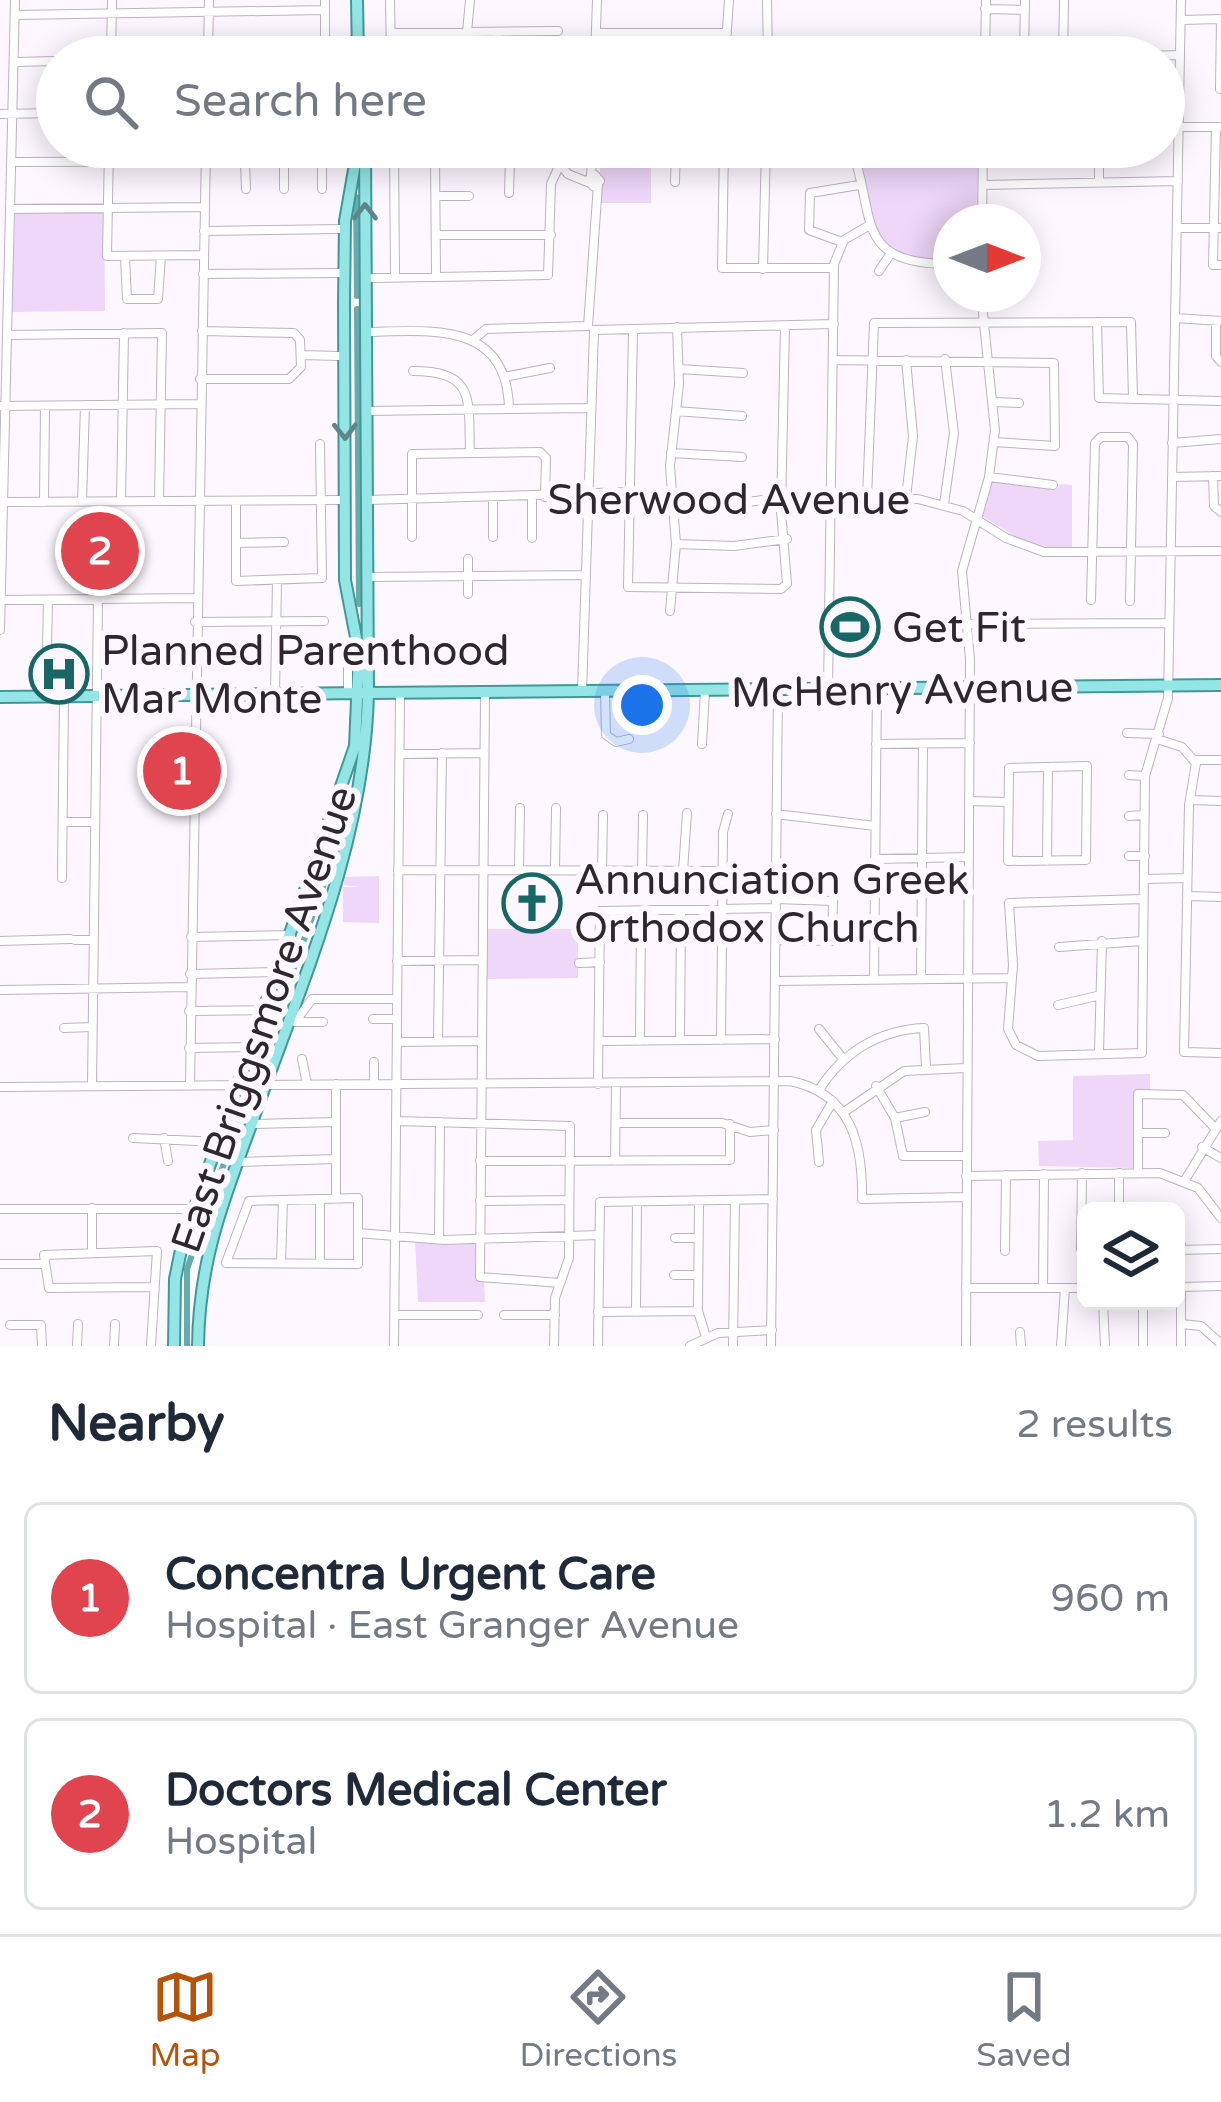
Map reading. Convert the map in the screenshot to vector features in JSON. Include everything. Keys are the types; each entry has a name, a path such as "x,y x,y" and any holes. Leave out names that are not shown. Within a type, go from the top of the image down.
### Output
{"main road":[{"path":"361,0 361,36"},
{"path":"357,168 345,221 344,386 345,580 358,641 352,694 359,711"},
{"path":"352,694 368,578 362,168"},
{"name":"McHenry Avenue","path":"352,694 1221,685"},
{"name":"McHenry Avenue","path":"0,697 576,687 582,692"},
{"name":"East Briggsmore Avenue","path":"174,1346 176,1268 344,791 359,711 352,694"},
{"name":"East Briggsmore Avenue","path":"198,1346 203,1260 350,834 352,694"},
{"path":"260,1030 255,1057 265,1085"},
{"path":"240,1085 250,1113 244,1144"}],"street":[{"path":"0,631 15,0"},
{"path":"111,36 112,0"},
{"path":"208,36 209,0"},
{"path":"390,0 391,36"},
{"path":"466,32 470,0"},
{"path":"596,36 597,0"},
{"path":"727,36 729,0"},
{"path":"767,0 768,36"},
{"path":"1063,36 1064,0"},
{"path":"1180,36 1181,0"},
{"path":"15,15 209,13 325,5 326,36"},
{"path":"985,36 986,5 1025,5 1024,36"},
{"path":"1180,20 1221,19 1220,89"},
{"path":"391,32 558,31"},
{"path":"596,33 727,33"},
{"path":"14,62 36,61"},
{"path":"0,116 36,113"},
{"path":"1185,127 1218,127 1217,265"},
{"path":"11,162 36,162"},
{"path":"109,168 107,256 203,256"},
{"path":"190,1086 193,695 206,168"},
{"path":"245,168 246,189"},
{"path":"284,168 284,189"},
{"path":"322,168 322,189"},
{"path":"394,168 395,277"},
{"path":"435,168 436,276"},
{"path":"509,194 510,168"},
{"path":"373,278 550,274 551,184 558,168"},
{"path":"564,168 591,180"},
{"path":"582,692 592,168"},
{"path":"675,168 675,182"},
{"path":"724,168 722,268 834,268"},
{"path":"763,269 765,168"},
{"path":"855,168 868,226 891,253 913,262 933,263"},
{"path":"982,168 982,204"},
{"path":"1100,168 1100,182"},
{"path":"1143,899 1009,903 1008,1029 1016,1045 1029,1054 1142,1053 1145,776 1168,685 1178,168"},
{"path":"982,185 1178,181"},
{"path":"842,242 809,230 810,193 859,185"},
{"path":"436,196 469,196"},
{"path":"10,208 205,207"},
{"path":"828,689 834,268 842,242 868,226"},
{"path":"1177,228 1218,228"},
{"path":"204,231 340,230"},
{"path":"436,235 550,235"},
{"path":"878,271 891,253"},
{"path":"125,257 127,299 158,299 161,256"},
{"path":"203,274 340,273"},
{"path":"965,1346 970,688 962,571 994,442 980,312"},
{"path":"1175,318 1219,321 1216,356 1221,362"},
{"path":"1096,322 1097,397 1221,401"},
{"path":"867,498 874,432 874,323 1133,323 1133,398"},
{"path":"473,340 486,329 633,331 834,324"},
{"path":"633,331 629,588 785,588 787,539 781,498 785,326"},
{"path":"670,610 676,544 671,453 679,369 677,327"},
{"path":"200,379 292,378 300,371 301,356 301,340 292,332 202,331"},
{"path":"364,332 447,332 473,340 504,377 509,409"},
{"path":"7,335 162,333 159,500"},
{"path":"121,501 124,334"},
{"path":"301,356 340,356"},
{"path":"944,504 954,433 945,359"},
{"path":"833,360 1054,363 1055,446 994,442"},
{"path":"906,360 913,421 906,498"},
{"path":"504,377 550,368"},
{"path":"679,369 743,373"},
{"path":"412,371 452,376 464,389 470,410 470,453"},
{"path":"993,402 1019,403"},
{"path":"2,406 200,404"},
{"path":"82,502 85,405"},
{"path":"44,502 45,406"},
{"path":"366,411 589,408"},
{"path":"676,411 742,416"},
{"path":"1091,600 1096,441 1125,437 1133,443 1130,601"},
{"path":"1172,443 1221,439"},
{"path":"236,502 236,580 322,578 320,444"},
{"path":"412,537 410,455 542,452 545,497"},
{"path":"671,453 742,457"},
{"path":"989,476 1053,485"},
{"path":"1172,477 1217,476 1218,511"},
{"name":"Sherwood Avenue","path":"368,500 629,492 725,505 781,498 906,498 944,504 1035,550 1092,554 1221,551"},
{"path":"493,497 493,537"},
{"path":"532,497 532,538"},
{"path":"3,502 342,500"},
{"path":"676,544 734,546 787,539"},
{"path":"236,543 284,542"},
{"path":"468,594 469,560"},
{"path":"368,578 585,575"},
{"path":"275,694 277,581"},
{"path":"1,600 195,598"},
{"path":"46,697 48,599"},
{"path":"92,1086 98,599"},
{"path":"195,622 324,621"},
{"path":"966,624 1169,623"},
{"path":"348,652 352,694"},
{"path":"874,980 877,688"},
{"path":"771,1346 778,690"},
{"path":"702,744 705,691"},
{"path":"605,692 606,735 616,742 629,739"},
{"path":"485,695 480,1277 560,1283"},
{"path":"62,878 64,697"},
{"path":"394,1346 400,697"},
{"path":"1127,734 1158,737 1182,747 1195,760 1221,760"},
{"path":"876,744 970,743"},
{"path":"921,979 923,744"},
{"path":"438,1042 442,753"},
{"path":"400,754 484,753"},
{"path":"1195,760 1184,1052 1221,1053"},
{"path":"1087,766 1086,860 1008,861 1009,768 1048,767 1087,766"},
{"path":"1047,861 1048,767"},
{"path":"1129,775 1145,776"},
{"path":"1190,800 1221,801"},
{"path":"969,801 1008,802"},
{"path":"519,869 520,808"},
{"path":"555,869 556,808"},
{"path":"683,871 687,813"},
{"path":"643,814 643,872"},
{"path":"721,1040 728,814"},
{"path":"776,814 875,826"},
{"path":"602,872 603,815"},
{"path":"1129,816 1144,815"},
{"path":"62,822 94,822"},
{"path":"1129,856 1145,856"},
{"path":"876,859 969,857"},
{"path":"398,870 723,871"},
{"path":"1144,879 1187,878"},
{"path":"1187,896 1221,897"},
{"path":"598,1084 600,911 723,910 833,901 832,940 776,940"},
{"path":"680,1040 681,910"},
{"path":"640,1040 641,911"},
{"path":"190,937 293,935"},
{"path":"0,941 93,940"},
{"path":"1099,1052 1102,941"},
{"path":"1058,947 1142,941"},
{"path":"397,961 481,960"},
{"path":"578,962 600,962"},
{"path":"190,974 280,972"},
{"path":"776,981 1012,978"},
{"path":"0,990 190,987"},
{"path":"1058,1005 1097,996"},
{"path":"323,1022 295,1022 311,999 397,999"},
{"path":"189,1011 267,1010"},
{"path":"373,1019 397,1019"},
{"path":"64,1028 92,1027"},
{"path":"819,1090 844,1060 877,1038 924,1028 926,1067"},
{"path":"819,1029 844,1060"},
{"path":"871,1029 877,1038"},
{"path":"599,1041 775,1040"},
{"path":"397,1042 481,1041"},
{"path":"189,1048 253,1047"},
{"path":"302,1059 307,1084"},
{"path":"374,1062 374,1083"},
{"path":"844,1112 876,1085 926,1067 966,1068"},
{"path":"0,1087 774,1080 819,1090 844,1112 860,1147 862,1198 966,1198"},
{"path":"336,1084 336,1198"},
{"path":"615,1161 616,1084"},
{"path":"876,1085 895,1118 903,1156 966,1156"},
{"path":"1138,1172 1138,1094 1183,1095 1218,1125 1185,1180"},
{"path":"819,1162 816,1130 832,1101"},
{"path":"895,1118 925,1112"},
{"path":"396,1121 570,1126 569,1238 554,1346"},
{"path":"251,1124 336,1122"},
{"path":"439,1239 440,1122"},
{"path":"616,1123 730,1124 750,1132 774,1130"},
{"path":"480,1161 730,1160 730,1124"},
{"path":"1138,1133 1165,1133"},
{"path":"133,1138 219,1142"},
{"path":"164,1138 168,1161"},
{"path":"1202,1147 1221,1158"},
{"path":"237,1162 336,1160"},
{"path":"966,1176 1138,1172 1185,1180 1203,1193 1221,1218"},
{"path":"1082,1173 1082,1202"},
{"path":"1119,1173 1119,1202"},
{"path":"1043,1288 1044,1174"},
{"path":"1005,1250 1006,1175"},
{"path":"336,1198 358,1198 358,1264 226,1263 249,1201 336,1198"},
{"path":"320,1199 320,1263"},
{"path":"598,1346 600,1202 773,1199"},
{"path":"281,1263 283,1200"},
{"path":"480,1201 569,1200"},
{"path":"699,1201 698,1311 706,1337"},
{"path":"733,1346 735,1201"},
{"path":"636,1312 637,1202"},
{"path":"92,1208 92,1251"},
{"path":"0,1209 195,1210"},
{"path":"358,1232 480,1240 599,1235"},
{"path":"675,1238 698,1238"},
{"path":"1185,1250 1221,1249"},
{"path":"0,1264 92,1251 157,1251 151,1346"},
{"path":"45,1258 46,1286 152,1287"},
{"path":"674,1275 698,1275"},
{"path":"1181,1346 1181,1287 1221,1286"},
{"path":"966,1288 1077,1288"},
{"path":"1061,1346 1065,1288"},
{"path":"1104,1310 1106,1346"},
{"path":"1143,1310 1143,1346"},
{"path":"598,1312 698,1311"},
{"path":"394,1316 478,1315"},
{"path":"504,1315 555,1315"},
{"path":"77,1346 78,1324"},
{"path":"115,1324 115,1346"},
{"path":"1181,1324 1201,1326 1221,1344"},
{"path":"10,1325 40,1325 42,1346"},
{"path":"690,1346 706,1337 772,1330"},
{"path":"1021,1332 1021,1346"}],"shaded area":[{"path":"600,168 651,168 651,203 596,203"},
{"path":"860,168 978,168 977,204 933,204 933,260 902,253 878,230"},
{"path":"104,211 105,311 12,312 15,212"},
{"path":"993,481 1056,490 1061,484 1072,485 1072,551 1026,543 982,516"},
{"path":"379,876 379,923 343,922 343,887 361,887 344,885 344,877"},
{"path":"487,929 578,929 578,978 487,979"},
{"path":"1150,1074 1150,1090 1135,1094 1134,1168 1039,1166 1038,1141 1073,1140 1073,1076"},
{"path":"415,1239 476,1243 475,1280 484,1281 485,1302 418,1302"}],"waterway":[{"path":"356,197 357,296"},
{"path":"357,309 359,604"},
{"path":"261,1061 343,830"},
{"path":"187,1346 187,1269 243,1109"}],"place":[{"name":"Doctors Medical Center","path":"100,551"},
{"name":"Get Fit","path":"850,627"},
{"name":"Planned Parenthood Mar Monte","path":"59,674"},
{"name":"Concentra Urgent Care","path":"182,771"},
{"name":"Annunciation Greek Orthodox Church","path":"532,903"}]}
